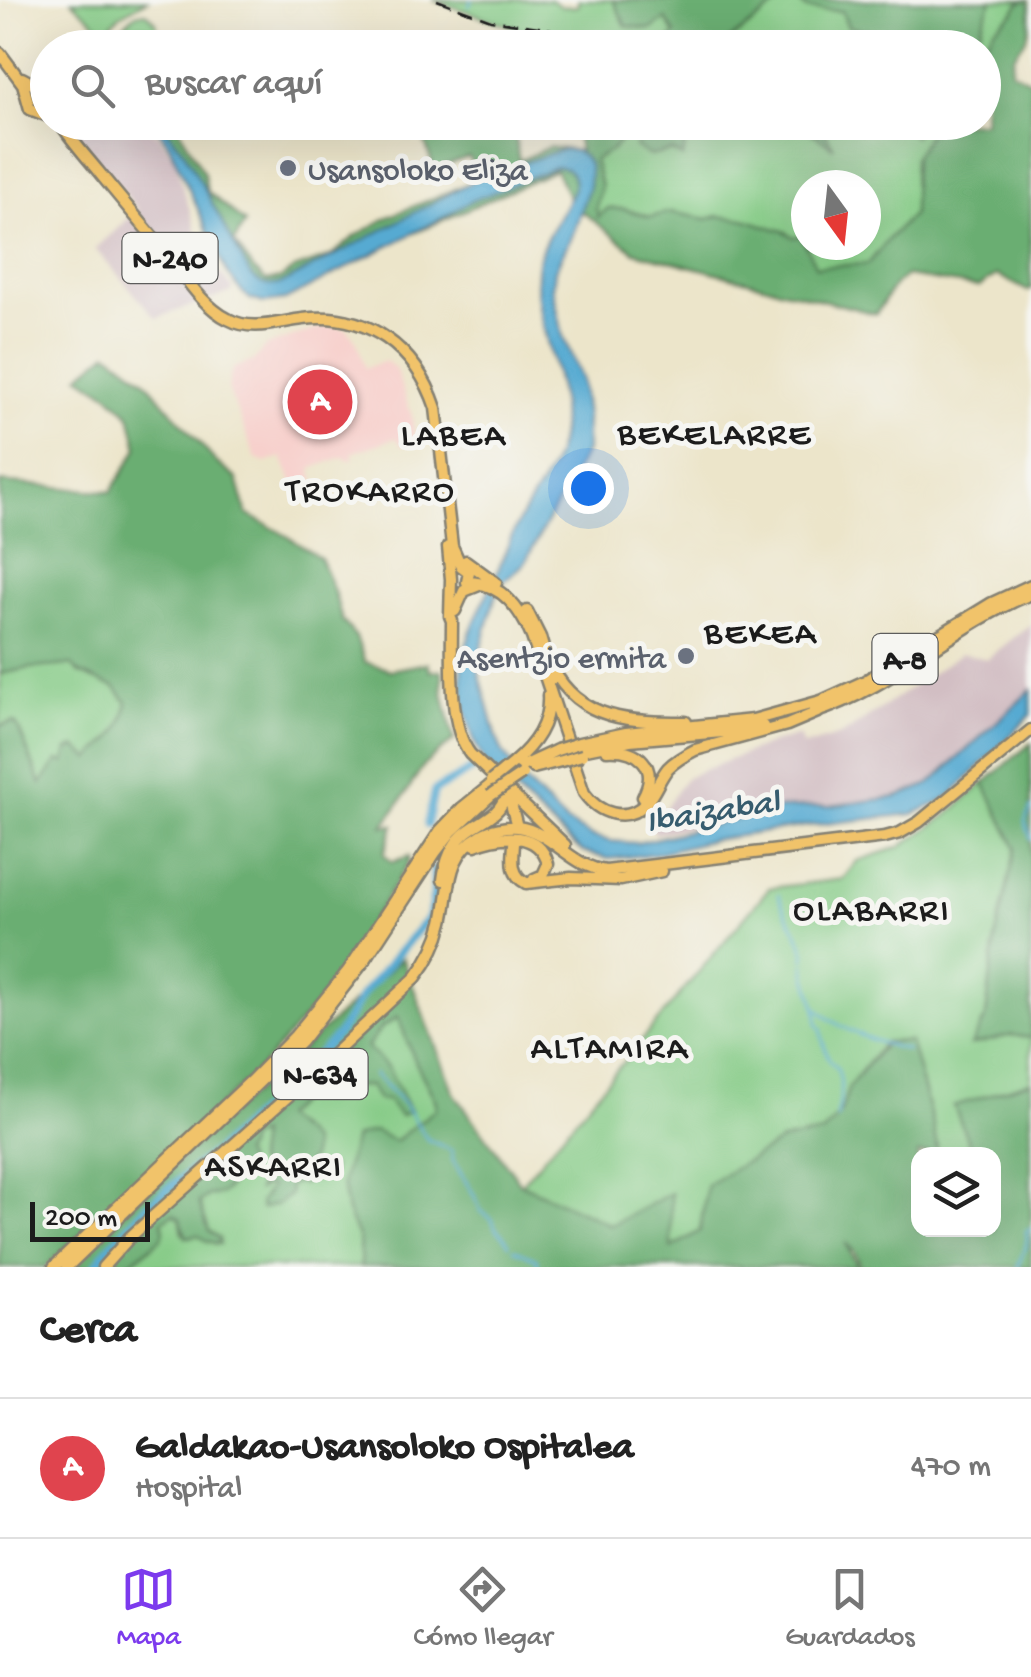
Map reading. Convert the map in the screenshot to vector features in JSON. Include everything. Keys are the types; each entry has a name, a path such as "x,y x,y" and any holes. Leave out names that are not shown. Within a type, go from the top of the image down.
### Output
{"highway":[{"path":"0,53 15,72 30,109"},
{"path":"15,72 30,81"},
{"name":"N-240","path":"72,140 78,146"},
{"name":"N-240","path":"73,140 208,304 227,319 255,326 304,318 335,318 374,330 409,357 429,387 437,416 451,538 460,576"},
{"name":"N-240","path":"422,375 434,414 436,452 460,576 450,616 454,616 456,727 465,748 485,769 491,787"},
{"path":"451,538 460,556 487,583"},
{"path":"460,576 487,583 528,612 560,682 573,697 595,710 666,722 772,716"},
{"path":"454,616 464,591 487,583"},
{"name":"A-8","path":"517,769 626,733 734,723 820,701 865,681 992,603 1031,585"},
{"name":"A-8","path":"581,749 630,740 734,731 820,711 871,688 991,613 1031,594"},
{"path":"509,595 527,625 584,792 591,804 611,814 638,810 669,768 695,750 820,711"},
{"path":"546,654 588,788 598,801 616,809 635,805 646,795 649,774 644,762 633,753 581,749"},
{"path":"54,1267 296,1036 358,957 432,842 454,815 517,769 546,719 544,674"},
{"name":"N-634","path":"106,1267 130,1237 362,1030 364,1012 370,1017 398,991 406,989 437,943 454,862 468,844 485,832 526,829 541,835 572,859 599,870 615,871 874,839 900,833 939,808 1031,733"},
{"name":"N-634","path":"106,1267 420,981 441,945 458,865 475,845 496,834 514,832 539,840 570,863 597,875 615,876 899,838 928,822 1031,733"},
{"name":"A-8","path":"517,769 534,768 559,756"},
{"path":"491,787 511,800 516,823 518,801"},
{"path":"491,787 518,801 575,854 598,865 709,860"},
{"path":"437,943 448,856 464,834 500,808 505,796 491,787"},
{"path":"67,1267 301,1042 365,960 435,853 491,787"},
{"path":"475,845 504,837 522,839 538,847 548,864 543,874 530,879 517,872 513,862"},
{"path":"514,844 517,877 532,883 570,878 620,880 663,870"}],"shaded area":[{"path":"79,140 162,140 174,158 200,243 208,260 233,288 232,292 156,318 95,249 138,210"},
{"path":"328,325 347,329 357,342 365,368 386,361 395,368 412,416 415,441 402,446 396,438 352,453 354,459 342,457 311,469 315,482 295,489 282,457 266,463 256,459 228,389 230,376 233,368 253,361 266,346"},
{"path":"1031,624 1031,690 930,784 897,797 784,808 655,834 652,827 686,777 799,735 803,746 844,734 961,653 987,659"}],"green space":[{"path":"72,0 147,0 120,15 103,30"},
{"path":"433,0 551,0 562,7 578,6 578,0 613,0 626,26 651,29 665,18 672,30 521,30"},
{"path":"613,0 784,0 743,30 673,30 666,19 651,29 626,26"},
{"path":"784,0 797,0 807,9 842,11 848,27 866,30 744,30"},
{"path":"797,0 992,0 980,30 866,30 848,27 842,11 807,9"},
{"path":"992,0 1025,0 993,30 980,30"},
{"path":"1029,0 1028,32 1015,54 1012,71 1031,81 1031,289 997,275 979,287 906,276 894,285 876,314 635,252 572,204 555,170 266,301 219,244 169,140 186,140 204,173 207,191 245,223 234,242 266,281 331,256 390,216 477,180 469,157 434,169 424,140 516,140 519,161 549,147 579,151 577,140 620,140 612,150 594,160 601,187 598,217 608,208 650,217 670,212 707,219 744,219 791,236 791,260 813,260 816,267 868,264 881,260 881,248 913,214 914,157 925,140 1001,140 1001,30 993,30 1020,2"},
{"path":"146,12 156,22 157,30 119,30 136,14"},
{"path":"620,140 652,140 682,157 685,143 698,140 925,140 914,157 913,214 881,249 881,170 791,170 791,236 718,216 707,219 670,212 650,217 624,209 599,218 596,207 601,186 594,160 612,150"},
{"path":"639,140 698,140 685,143 683,157 671,151 650,156 635,147"},
{"path":"811,260 872,260 869,264 816,267"},
{"path":"108,352 144,379 216,462 237,479 247,514 320,558 342,620 356,637 365,662 391,670 428,663 430,671 442,671 454,740 423,766 383,826 394,825 384,854 392,862 409,856 409,862 320,1000 259,1069 46,1267 0,1267 0,726 13,722 17,725 41,784 58,761 65,763 68,750 76,747 90,759 104,746 119,729 127,702 116,688 78,672 72,665 0,674 0,482 111,492 138,448 130,415 108,394 79,376"},
{"path":"72,664 78,672 116,688 127,702 125,713 114,735 89,760 58,761 41,784 17,725 13,722 0,726 0,674"},
{"path":"1031,743 1031,1038 1012,1035 971,1045 986,1017 995,940 1016,848 984,783"},
{"path":"984,783 1016,848 995,940 986,1017 972,1044 1012,1035 1031,1038 1031,1081 955,1106 970,1147 937,1147 910,1042 884,1042 849,1087 841,1112 824,1133 784,1140 707,1185 700,1231 671,1248 521,1184 769,888 843,879 857,861 900,847 946,816"},
{"path":"402,958 454,1093 521,1184 611,1225 671,1193 671,1248 700,1231 707,1185 783,1140 823,1133 841,1112 849,1087 886,1042 910,1041 937,1147 911,1147 911,1237 1001,1237 1001,1147 970,1147 954,1106 1031,1081 1031,1267 861,1267 845,1242 858,1267 361,1267 359,1239 347,1212 342,1182 355,1137 374,1131 395,1141 436,1109 398,1017 381,1028 367,1047 388,1068 410,1111 400,1116 387,1100 378,1100 370,1086 352,1086 334,1075 328,1080 327,1096 317,1098 310,1090 282,1117 312,1144 311,1158 305,1167 332,1167 332,1173 289,1185 290,1194 278,1204 261,1209 260,1203 270,1187 258,1190 262,1169 256,1161 259,1135 249,1139 243,1153 245,1173 222,1194 208,1195 199,1202 209,1231 219,1238 220,1244 198,1235 186,1237 180,1218 173,1214 162,1221 162,1238 124,1267 62,1267"},
{"path":"399,1017 436,1109 395,1141 355,1138 342,1183 347,1212 359,1239 361,1267 124,1267 154,1245 164,1231 162,1221 174,1214 180,1218 183,1233 189,1237 198,1234 216,1244 219,1238 209,1231 199,1203 208,1195 226,1190 245,1173 243,1153 248,1139 260,1134 256,1160 262,1169 259,1188 266,1184 270,1187 260,1203 288,1185 331,1167 304,1167 304,1134 282,1117 310,1090 326,1093 328,1080 334,1075 352,1086 370,1086 388,1068 367,1047 381,1028"}],"water":[{"path":"166,140 175,140 185,153 250,274 268,285 283,283 481,177 564,149 576,151 589,165 589,186 555,270 553,288 563,336 581,378 586,451 524,564 503,582 477,664 502,751 523,780 566,822 592,836 637,843 784,808 897,797 930,784 1031,690 1031,715 951,795 913,814 712,840 654,854 609,859 583,852 491,769 477,747 462,687 465,649 477,616 514,531 546,476 559,444 560,398 539,309 538,263 574,188 572,175 555,167 469,202 285,300 264,303 250,299 226,271"}],"waterway":[{"path":"469,6 472,0"},
{"path":"427,825 434,791 482,764"},
{"path":"1031,808 1025,821 1031,839"},
{"path":"95,1267 147,1206 216,1151 338,1034 363,994 429,917 434,870"},
{"path":"779,895 802,942 805,959"},
{"path":"805,964 817,1025 828,1058 840,1078 837,1118"},
{"path":"818,1009 847,1029 907,1050"},
{"path":"374,1074 405,1105 427,1139 452,1151 453,1161 481,1211 492,1219 509,1244"},
{"path":"1018,1267 1026,1245 1026,1231 1031,1229"},
{"path":"514,1249 537,1259 538,1267"}],"railway":[{"path":"437,0 491,20 551,29"}],"place":[{"name":"Usansoloko Eliza","path":"288,168"},
{"name":"Galdakao-Usansoloko Ospitalea","path":"320,402"},
{"name":"Asentzio ermita","path":"686,656"}],"district":[{"name":"BEKELARRE","path":"715,431"},
{"name":"LABEA","path":"454,432"},
{"name":"TROKARRO","path":"371,488"},
{"name":"BEKEA","path":"761,630"},
{"name":"OLABARRI","path":"872,907"},
{"name":"ALTAMIRA","path":"610,1045"},
{"name":"ASKARRI","path":"274,1163"}],"water label":[{"name":"Ibaizabal","path":"712,809"}]}
